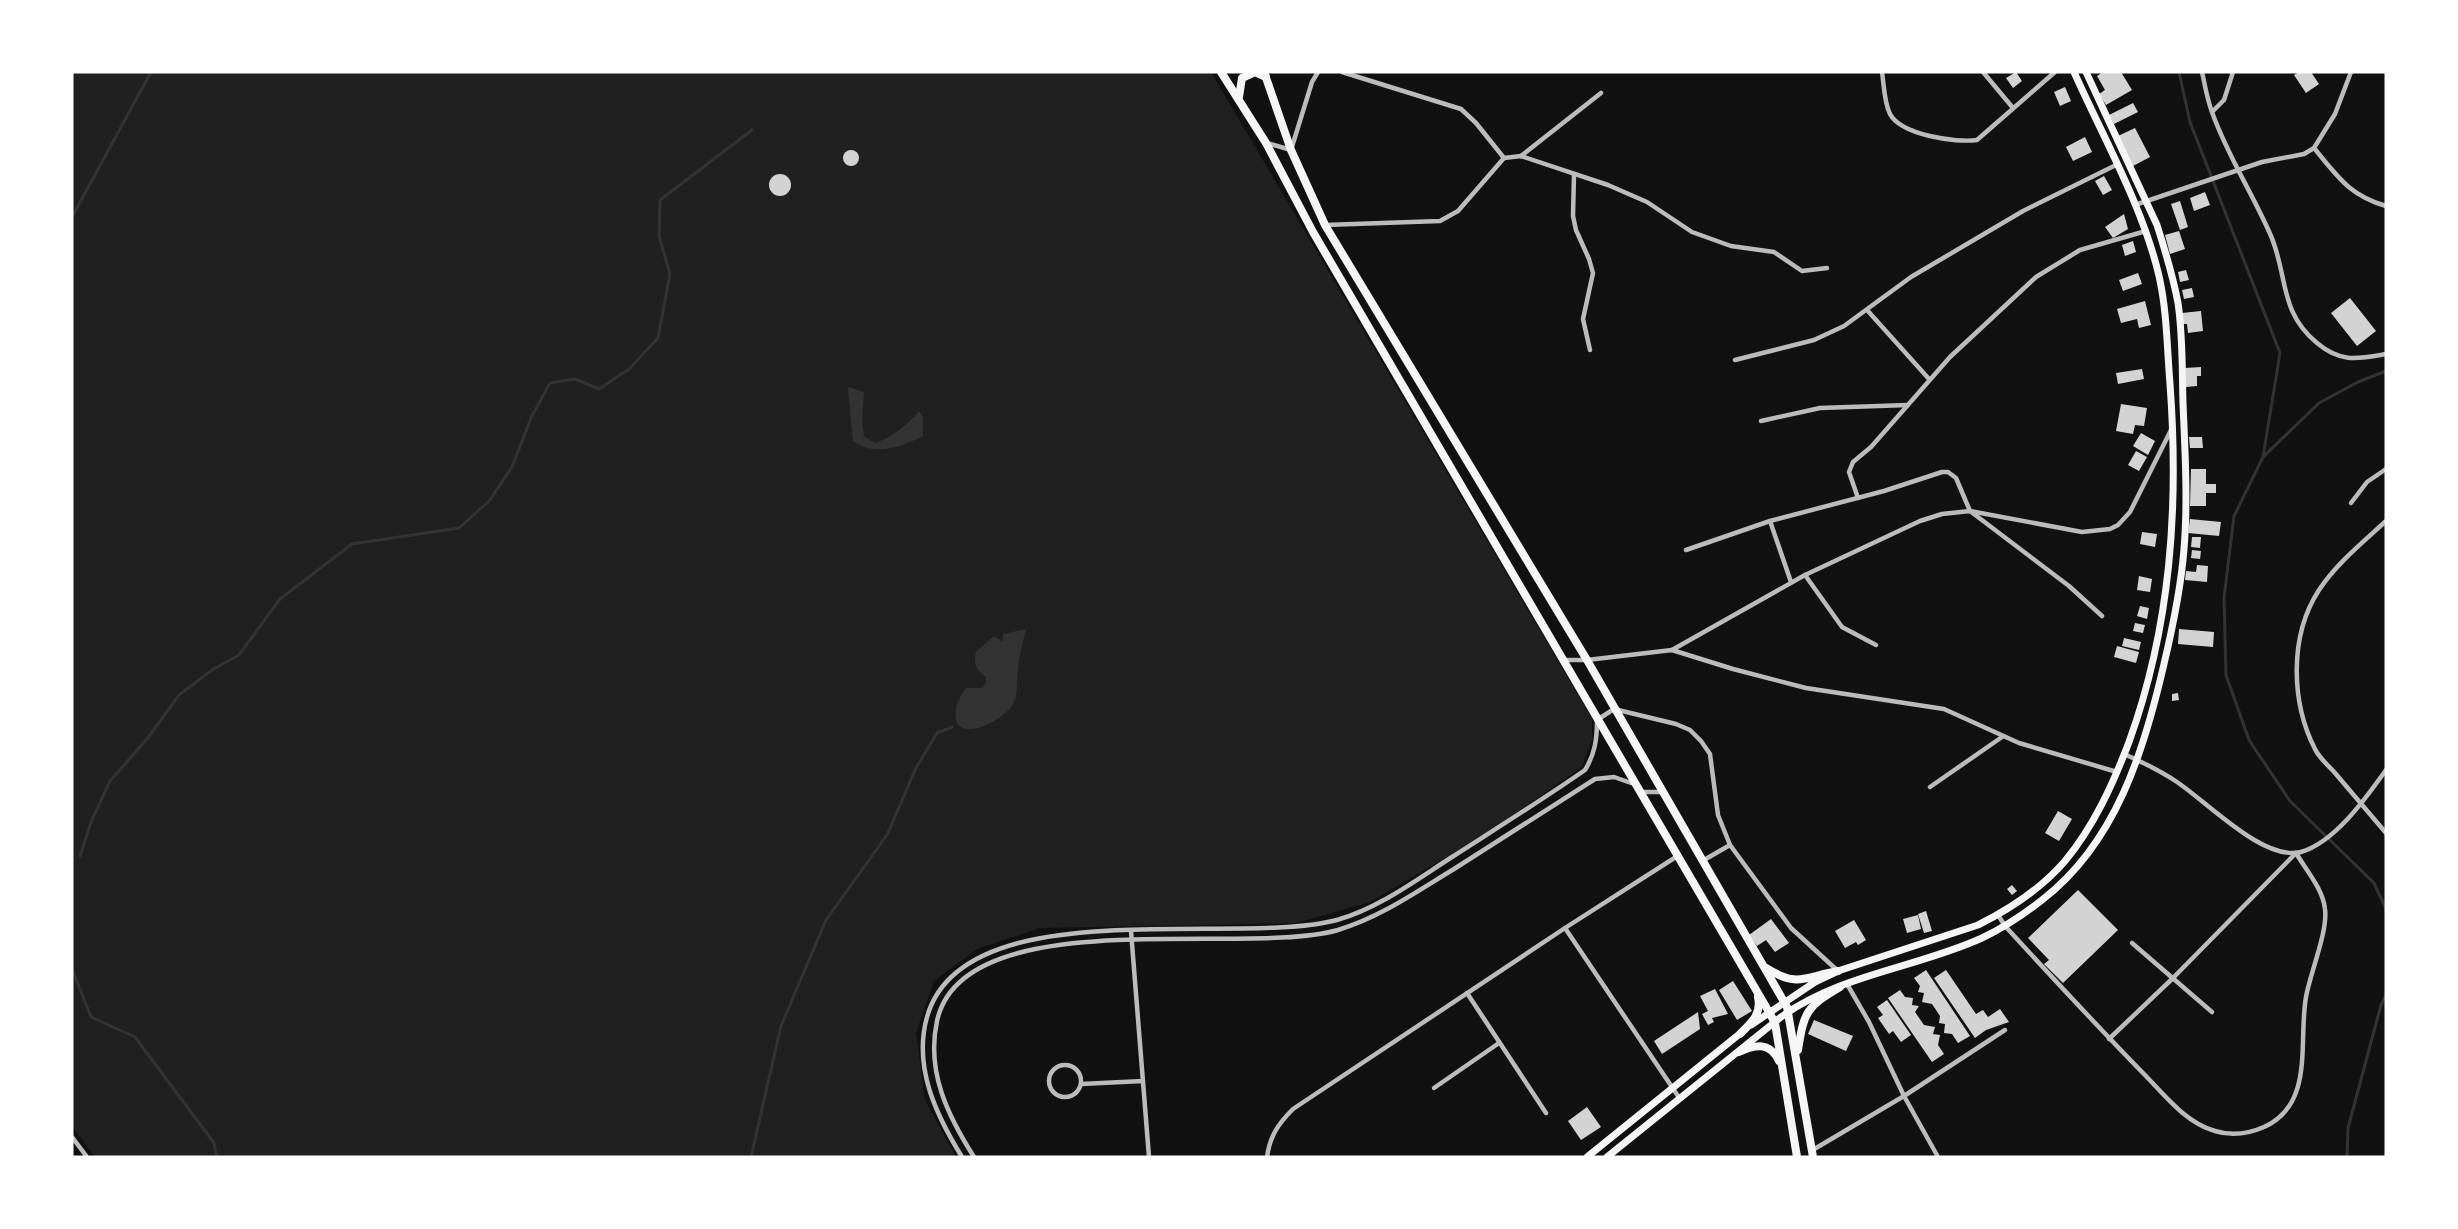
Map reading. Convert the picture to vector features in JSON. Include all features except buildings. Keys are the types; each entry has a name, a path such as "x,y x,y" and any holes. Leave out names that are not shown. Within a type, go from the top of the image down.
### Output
{"main road":[{"path":"1221,72 1266,143 1313,232 1563,660 1757,990 1778,1020 1782,1070 1797,1157"},
{"path":"1239,98 1239,83 1242,78 1255,72 1265,74 1291,150 1324,225 1587,660 1789,1011 1812,1154"},
{"path":"1764,966 1782,978 1795,981 1838,971 1978,925 1998,915 2032,893 2063,863 2092,823 2124,754 2147,685 2166,596 2172,537 2173,427 2164,303 2160,278 2146,231 2073,72"},
{"path":"1607,1157 1789,1011 1843,985 1980,939 2005,926 2061,885 2091,850 2117,808 2137,760 2158,690 2175,615 2186,519 2185,438 2178,305 2166,251 2086,72"},
{"path":"1740,1034 1815,982 1838,971"},
{"path":"1796,1060 1801,1028 1807,1011 1821,998 1843,985"},
{"path":"1587,1157 1673,1090 1752,1023 1759,1011 1757,990"},
{"path":"1739,1052 1756,1045 1770,1048 1775,1053 1782,1070"}],"street":[{"path":"1266,143 1291,150 1309,91 1318,72"},
{"path":"1342,72 1461,110 1476,123 1504,159"},
{"path":"1882,72 1890,113 1897,123 1926,135 1961,142 1977,140 2055,72"},
{"path":"1983,72 2013,108"},
{"path":"2202,72 2212,112 2274,243 2287,302 2299,323 2315,342 2342,358 2386,354"},
{"path":"2212,112 2224,100 2233,72"},
{"path":"2135,206 2262,162 2304,154 2314,148 2335,114 2351,72"},
{"path":"1324,225 1440,221 1458,211 1504,159 1521,156 1601,93"},
{"path":"2314,148 2352,191 2386,206"},
{"path":"1521,156 1608,185 1647,202 1692,232 1731,246 1774,252 1802,271 1827,268"},
{"path":"1735,360 1814,340 1844,326 1911,278 2023,211 2116,165"},
{"path":"1574,174 1573,216 1576,230 1593,273 1583,319 1590,350"},
{"path":"1858,498 1849,472 1850,467 1950,357 2036,277 2080,250 2146,231"},
{"path":"1867,310 1929,379"},
{"path":"1761,421 1820,408 1908,405"},
{"path":"1563,660 1587,660 1672,650 1805,574 1920,521 1942,514 1970,511 2082,532 2110,529 2118,525 2130,512 2173,427"},
{"path":"2350,503 2367,482 2386,469"},
{"path":"1686,550 1770,521 1948,472 1956,478 1970,511 2069,586 2102,616"},
{"path":"1770,521 1791,582"},
{"path":"2386,521 2344,561 2319,590 2308,612 2298,659 2298,703 2315,750 2386,833"},
{"path":"1805,574 1842,627 1876,645"},
{"path":"1672,650 1806,688 1944,709 2002,737 2117,772"},
{"path":"962,1157 934,1108 926,1074 923,1040 931,1004 939,990 969,961 1005,946 1054,935 1300,927 1339,919 1374,905 1410,884 1585,770 1593,753 1598,719 1614,709 1676,724 1690,730 1701,741 1710,754 1718,814 1730,844 1791,928 1838,971"},
{"path":"1930,787 2002,737"},
{"path":"2124,754 2177,782 2253,838 2280,852 2296,853 2322,841 2343,823 2386,770"},
{"path":"974,1157 946,1110 937,1072 935,1030 948,993 982,965 1017,953 1059,945 1132,940 1306,936 1337,930 1374,916 1415,893 1595,779 1614,777 1636,785 1643,793 1664,792"},
{"path":"1487,835 1492,845"},
{"path":"1704,860 1730,844"},
{"path":"2109,1039 2172,979 2296,853"},
{"path":"1998,915 2005,926 2109,1039 2180,1110 2214,1131 2240,1134 2267,1126 2288,1108 2299,1087 2302,1074 2302,1034 2306,997 2326,910 2323,898 2296,853"},
{"path":"1267,1157 1270,1140 1280,1122 1293,1109 1679,855"},
{"path":"1410,884 1415,893"},
{"path":"1274,927 1275,937"},
{"path":"1565,928 1680,1099"},
{"path":"1131,931 1149,1157"},
{"path":"2132,943 2212,1012"},
{"path":"1843,985 1869,1022 1904,1096 1938,1157"},
{"path":"1467,993 1546,1113"},
{"path":"1812,1154 2005,1030"},
{"path":"1434,1088 1499,1042"},
{"path":"1068,1065 1077,1070 1081,1084 1076,1094 1065,1098 1059,1097 1051,1090 1049,1079 1054,1070 1068,1065"},
{"path":"1081,1084 1143,1081"},
{"path":"72,1137 87,1157"}],"shaded area":[{"path":"72,72 1211,72 1592,719 1592,740 1582,767 1484,835 1370,902 1296,923 1040,928 977,949 934,981 916,1033 925,1100 956,1157 95,1157 72,1126"},
{"path":"848,387 864,392 862,419 864,436 875,443 882,440 899,430 919,411 923,417 923,436 888,449 870,449 853,441"},
{"path":"1026,629 1019,660 1016,694 1011,707 1001,717 981,727 968,729 962,727 956,718 956,712 963,692 966,688 982,688 986,683 986,677 976,666 976,652 993,637 1002,642 1003,634"}],"waterway":[{"path":"72,217 151,72"},
{"path":"2179,72 2190,122 2280,353 2263,457 2234,516 2224,598 2226,675 2249,740 2290,801 2374,883 2386,909"},
{"path":"80,856 91,822 110,781 147,739 179,695 212,670 239,655 280,599 352,544 459,528 489,501 512,467 531,418 550,383 575,379 599,389 629,369 658,338 670,274 659,236 660,200 752,130"},
{"path":"2264,456 2319,403 2358,382 2386,371"},
{"path":"751,1157 781,1026 826,920 887,835 916,768 937,733 952,727"},
{"path":"72,969 91,1017 135,1037 214,1143 217,1157"},
{"path":"2347,1157 2348,1128 2381,1005 2386,995"}]}
